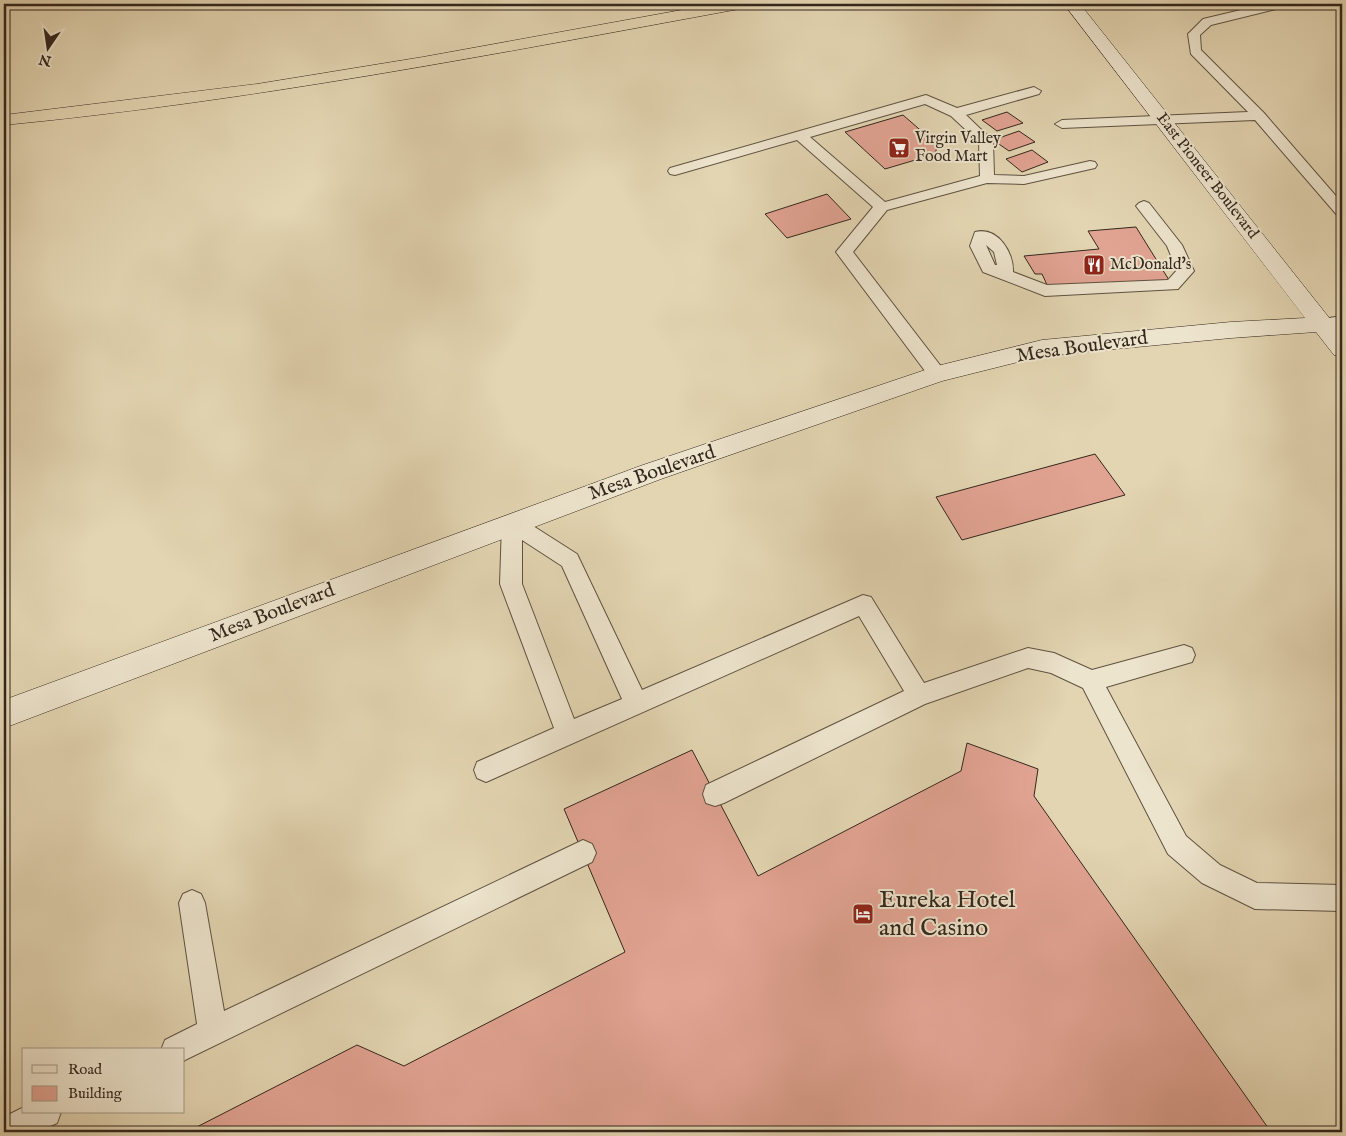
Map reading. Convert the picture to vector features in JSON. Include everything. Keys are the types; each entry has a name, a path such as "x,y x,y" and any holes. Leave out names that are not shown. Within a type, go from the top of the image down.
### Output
{"highway":[{"path":"4,120 257,88 413,64 739,4"}],"street":[{"name":"East Pioneer Boulevard","path":"1072,4 1164,121 1332,323 1342,349"},
{"name":"Mesa Boulevard","path":"4,714 512,523 652,472 936,374 1042,348 1231,330 1332,323"}],"lane":[{"path":"1280,4 1207,22 1194,34 1195,50 1259,116 1342,212"},
{"path":"956,113 1034,91"},
{"path":"675,171 926,99 956,113 986,141 987,179"},
{"path":"1062,124 1259,116"},
{"path":"799,135 882,207"},
{"path":"936,374 844,252 882,207 987,179 1024,180 1090,166"},
{"path":"980,235 978,246 989,268 1045,291 1172,284 1186,271 1174,245 1144,206"},
{"path":"512,523 570,560 636,703"},
{"path":"512,523 512,584 568,734"},
{"path":"486,770 863,604 919,695"},
{"path":"1091,681 1184,655"},
{"path":"715,794 919,695 1028,658 1054,663 1091,681 1177,845 1212,874 1255,896 1342,898"},
{"path":"179,1048 583,853"},
{"path":"192,903 213,1031"},
{"path":"5,1132 42,1114"}],"building":[{"path":"1007,112 1023,123 997,131 982,120"},
{"name":"Virgin Valley Food Mart","path":"903,115 926,135 939,138 934,159 922,158 885,169 845,132"},
{"path":"1019,131 1035,142 1009,151 993,140"},
{"path":"1032,150 1048,162 1022,172 1006,159"},
{"path":"827,194 851,219 787,238 765,214"},
{"name":"McDonald's","path":"1136,227 1169,280 1048,287 1042,274 1035,274 1024,256 1099,249 1088,231"},
{"path":"1095,454 1125,495 962,540 936,497"},
{"name":"Eureka Hotel and Casino","path":"967,743 1038,769 1034,796 1271,1132 187,1132 357,1045 404,1066 625,952 564,809 692,750 758,876 961,771"}],"place":[{"name":"Virgin Valley Food Mart","path":"899,148"},
{"name":"McDonald's","path":"1094,265"},
{"name":"Eureka Hotel and Casino","path":"863,914"}]}
